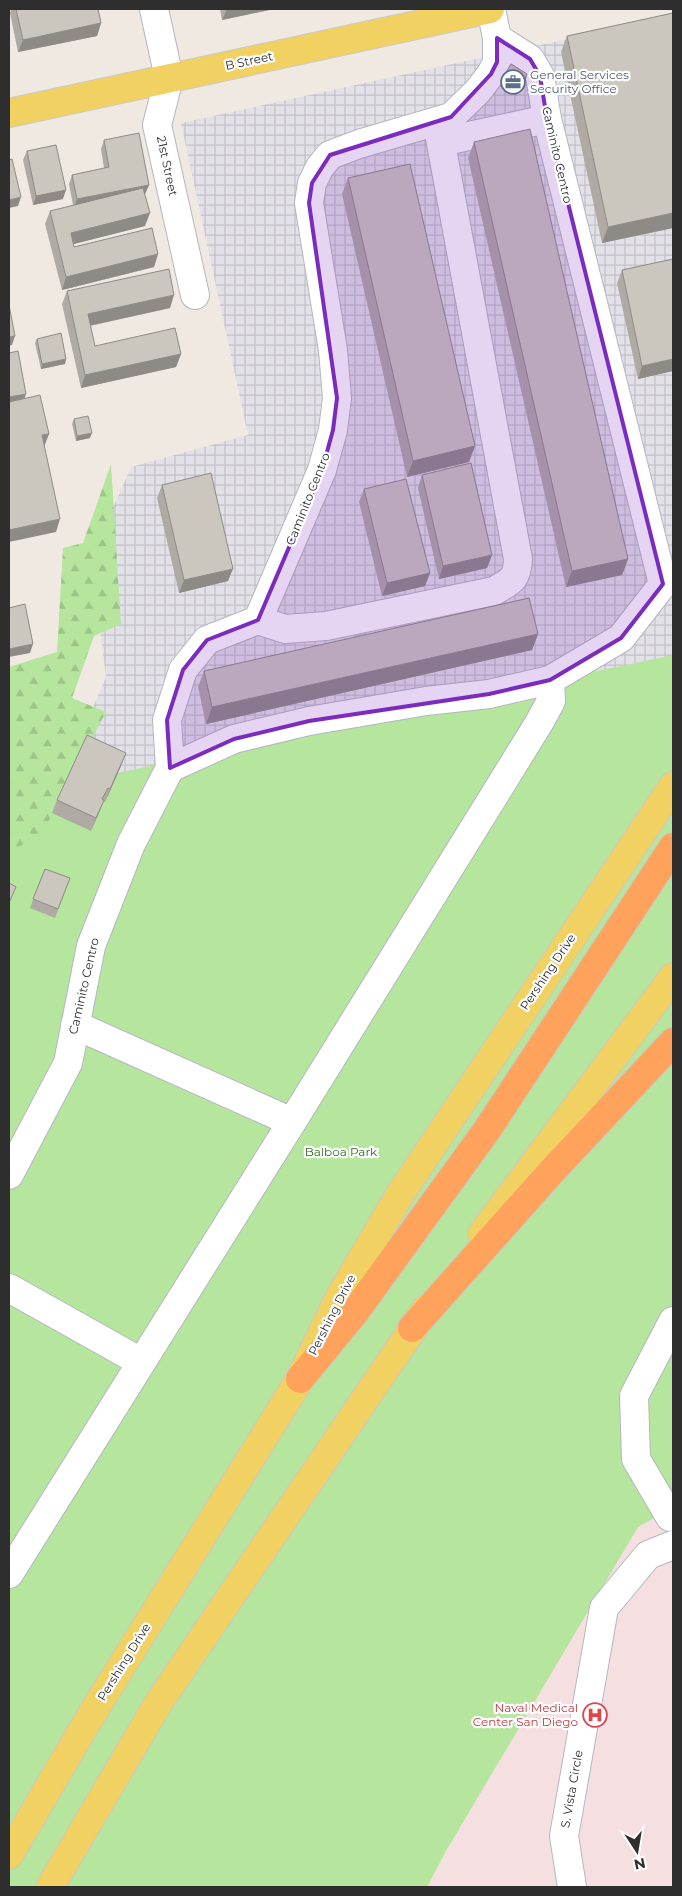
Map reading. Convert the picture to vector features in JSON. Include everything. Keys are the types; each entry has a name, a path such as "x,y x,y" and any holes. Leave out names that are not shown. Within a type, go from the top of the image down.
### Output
{"highway":[{"path":"300,1379 355,1312 486,1130 673,847"},
{"path":"535,1056 673,876"},
{"path":"412,1328 552,1171 673,1042"}],"main road":[{"name":"B Street","path":"9,113 490,9"},
{"name":"Pershing Drive","path":"9,1855 90,1717 300,1379 340,1296 399,1196 673,786"},
{"path":"50,1887 159,1702 412,1328 673,977"}],"street":[{"name":"21st Street","path":"154,9 169,78 157,125 195,295"},
{"path":"490,9 497,38"},
{"name":"Caminito Centro","path":"9,1175 68,1063 91,946 131,844 170,768 234,739 309,721 426,701 489,694 550,680 621,638 668,574 547,118 540,76 530,59 497,38"},
{"name":"Caminito Centro","path":"258,620 322,470 334,422 337,398 333,350 309,203 312,184 320,167 330,155 359,144 439,132 451,117 477,92 491,74 497,62 497,38"},
{"path":"170,768 167,720 182,670 207,640 258,620 285,630 326,626 494,591 509,583 517,572 518,559 439,132 547,118"},
{"path":"9,1574 539,723 551,701 550,680"},
{"path":"75,1025 292,1122"},
{"path":"11,1294 141,1362"},
{"path":"670,1517 636,1459 634,1396 673,1321"},
{"name":"S. Vista Circle","path":"572,1887 564,1836 604,1608 648,1555 673,1545"}],"highlighted area":[{"path":"497,38 530,59 540,76 547,119 663,584 621,638 550,680 489,694 309,721 234,739 170,768 167,720 183,670 207,640 258,620 322,470 333,430 337,398 309,203 312,183 330,155 451,117 491,74 497,62"}],"shaded area":[{"path":"673,16 673,702 45,818 106,677 91,558 131,467 248,435 181,123"},
{"name":"Naval Medical Center San Diego","path":"673,1508 673,1887 427,1887 608,1542"}],"green space":[{"path":"111,464 121,624 94,636 72,698 106,712 43,832 9,853 9,667 57,652 63,548 83,543"},
{"name":"Balboa Park","path":"673,655 673,1508 638,1527 446,1851 427,1887 9,1887 9,796"}],"building":[{"path":"16,9 98,9 101,23 23,40"},
{"path":"673,13 673,213 608,227 567,36"},
{"name":"General Services Security Office","path":"511,64 527,74 518,91 501,81"},
{"path":"530,129 628,559 572,571 474,142"},
{"path":"139,133 149,185 77,199 72,175 109,167 104,140"},
{"path":"56,145 66,190 36,196 27,151"},
{"path":"12,159 21,197 9,200 9,160"},
{"path":"410,164 475,446 413,461 348,178"},
{"path":"143,188 150,213 71,233 74,247 152,228 158,254 66,277 50,211"},
{"path":"673,259 673,359 642,366 622,270"},
{"path":"169,269 174,295 88,314 95,346 175,328 181,354 85,375 67,291"},
{"path":"9,305 15,336 9,337"},
{"path":"61,333 66,359 42,364 37,339"},
{"path":"18,351 26,394 9,397 9,353"},
{"path":"40,395 49,434 42,435 60,519 9,530 9,402"},
{"path":"88,416 92,433 77,436 74,419"},
{"path":"471,463 492,555 443,566 422,475"},
{"path":"211,473 233,569 184,580 162,485"},
{"path":"406,479 430,573 387,583 364,489"},
{"path":"529,598 538,634 212,707 204,671"},
{"path":"25,604 33,644 9,649 9,608"},
{"path":"87,735 126,753 110,789 108,788 102,799 104,800 96,818 57,800"},
{"path":"45,869 70,878 58,909 33,899"},
{"path":"9,883 16,887 9,903"}],"place":[{"name":"General Services Security Office","path":"513,82"},
{"name":"Naval Medical Center San Diego","path":"595,1715"}]}
